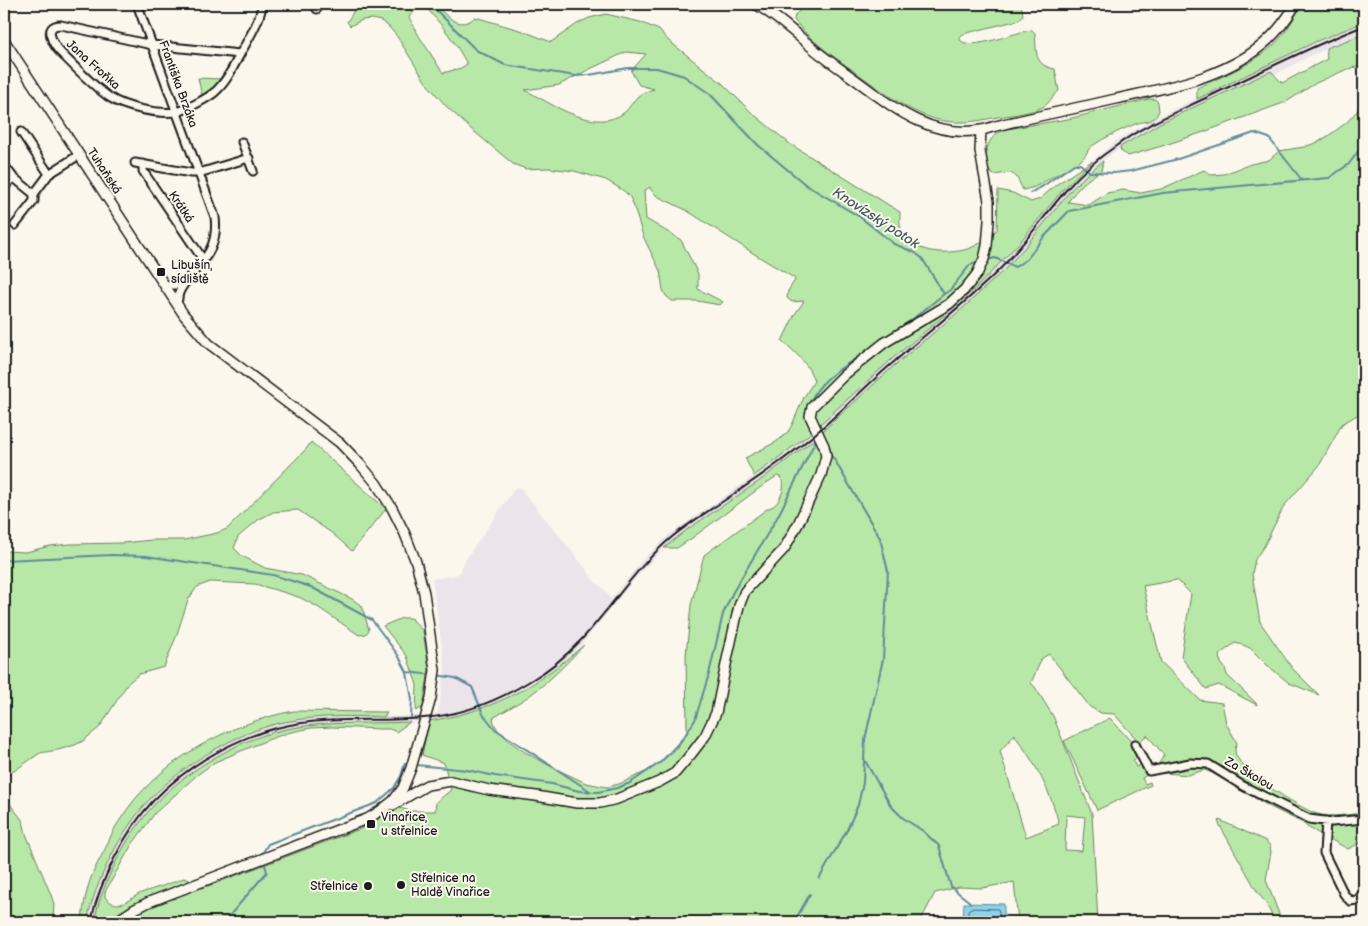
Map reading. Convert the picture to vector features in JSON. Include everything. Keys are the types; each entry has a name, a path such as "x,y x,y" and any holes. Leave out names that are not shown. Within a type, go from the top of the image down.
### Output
{"street":[{"name":"Františka Brzáka","path":"137,4 215,217 214,242 204,261 183,285 177,304"},
{"path":"177,112 210,96 217,90 240,54 262,12 262,4"},
{"path":"755,4 790,28 817,52 889,105 913,120 935,128 958,131 981,130 1176,86 1207,76 1254,52 1280,27 1296,4"},
{"name":"Jana Froňka","path":"152,45 61,25 55,26 50,32 59,51 109,97 124,105 142,110 177,112"},
{"name":"Tuhaňská","path":"4,40 184,315 208,343 340,443 376,483 392,508 405,534 418,570 424,594 435,670 431,698 410,770 400,792 393,801 380,811"},
{"path":"152,45 240,54"},
{"path":"116,922 135,908 149,902 367,819 424,786 431,784 451,781 490,790 577,803 600,803 617,799 676,773 705,736 716,713 739,606 745,591 784,549 821,475 826,456 824,446 810,416 812,406 844,374 884,343 949,304 977,274 984,259 987,246 989,221 989,201 980,151 981,130"},
{"path":"22,132 49,174"},
{"path":"242,142 253,171"},
{"path":"15,225 34,201 34,194 49,174 79,155"},
{"path":"199,173 249,158"},
{"name":"Krátká","path":"199,173 139,164 204,261"},
{"path":"4,165 13,177 34,194"},
{"path":"4,188 13,177"},
{"path":"165,285 183,285"},
{"name":"Za Školou","path":"1135,744 1149,771 1190,763 1208,764 1243,786 1309,819 1332,822 1364,818"},
{"path":"410,770 417,783 424,786"},
{"path":"1326,821 1324,853 1344,894 1350,901 1357,900 1364,893"}],"shaded area":[{"path":"1364,22 1364,34 1314,54 1274,75 1271,71 1160,123 1109,156 1070,191 1025,247 983,291 812,441 758,482 688,529 664,548 637,576 580,646 549,673 514,694 489,706 465,714 426,722 345,722 291,728 256,737 227,751 184,779 155,804 133,833 110,874 102,893 94,922 87,922 104,871 138,813 167,784 194,763 223,745 254,731 289,721 345,716 385,717 438,713 445,667 432,579 451,576 461,571 464,562 515,488 520,488 594,581 604,589 611,599 645,557 670,534 754,476 807,436 892,359 958,304 1006,258 1065,187 1116,141 1157,117 1317,41"}],"green space":[{"path":"358,4 437,4 454,21 464,23 475,17 523,31 551,42 577,24 589,18 606,14 640,22 659,30 669,41 723,84 751,112 790,144 900,212 900,226 907,239 913,244 930,251 950,252 968,249 980,243 997,230 998,190 1013,193 1031,202 1040,199 1057,184 1092,161 1065,187 1020,242 978,286 892,359 807,436 754,476 745,458 776,442 787,433 804,397 814,381 812,375 797,354 782,341 795,314 804,301 792,302 787,298 788,291 795,280 794,278 686,210 657,196 650,187 644,191 646,219 681,240 698,274 698,289 723,302 720,305 697,301 672,301 663,290 660,271 643,236 630,197 624,191 606,180 574,171 548,168 526,169 513,164 447,107 427,84 396,35 388,26 381,21 372,19 362,20 350,26 347,22","holes":["424,6 448,34 467,64 461,68 443,73 409,17 417,7","626,52 646,54 631,71 639,85 654,89 639,96 625,112 613,118 601,120 574,115 525,90 559,85"]},
{"path":"807,4 1021,4 1023,15 1019,20 963,34 960,40 974,44 1032,30 1035,33 1038,57 1043,64 1055,69 1059,91 1045,106 1027,112 968,122 949,122 935,119 895,100 816,43 794,20 795,15"},
{"path":"1302,4 1364,4 1364,22 1317,41 1197,99 1197,88 1235,71 1259,57 1280,39"},
{"path":"1364,34 1364,65 1345,70 1316,83 1286,102 1198,134 1128,156 1121,151 1120,147 1160,123 1271,71 1282,83 1327,59 1326,48"},
{"path":"198,78 222,79 215,89 202,96"},
{"path":"1155,99 1158,102 1159,111 1154,118 1137,123 1092,146 1080,161 1035,187 1023,190 1018,179 1013,174 994,175 988,171 986,157 988,145 995,135 1000,132 1007,129 1068,119"},
{"path":"1364,101 1364,413 1342,424 1319,466 1284,506 1264,546 1255,559 1252,574 1260,622 1292,668 1319,695 1289,683 1250,648 1235,643 1220,654 1221,663 1227,675 1257,705 1219,685 1206,689 1181,657 1191,594 1177,580 1143,586 1161,662 1200,700 1222,703 1226,723 1237,743 1235,751 1238,759 1257,778 1297,804 1317,814 1335,816 1364,813 1364,841 1348,849 1204,770 1188,775 1154,772 1164,755 1147,735 1139,742 1114,714 1101,713 1090,707 1049,654 1042,658 1031,683 1053,716 1092,814 1098,922 1018,922 1014,882 982,888 959,887 935,893 920,922 94,922 109,875 134,830 167,792 217,756 255,738 292,728 336,724 410,722 396,732 390,729 311,728 287,733 215,762 197,775 155,813 131,846 105,892 105,897 110,901 119,904 141,893 184,878 208,886 360,829 399,808 411,811 435,811 436,802 451,790 444,763 422,755 429,721 476,710 520,691 561,664 584,645 540,688 493,718 494,723 509,741 525,752 586,783 607,787 619,784 647,771 674,751 687,731 686,655 691,605 704,555 775,505 782,492 782,478 777,476 765,484 677,548 664,548 688,529 758,482 812,441 896,364 962,309 1005,269 1070,191 1103,161 1101,171 1083,184 1068,202 1089,205 1107,193 1123,190 1141,193 1161,189 1204,170 1212,175 1224,174 1251,164 1269,160 1279,151 1304,147 1318,142 1346,123","holes":["1015,734 1042,778 1052,800 1059,824 1026,837 1000,751","1066,815 1085,817 1082,851 1065,850"]},
{"path":"311,442 386,509 352,551 333,534 298,510 273,512 258,520 238,537 234,548 242,556 265,568 302,575 352,599 362,606 369,630 366,634 359,635 301,598 255,584 210,582 197,587 188,600 164,667 139,674 128,683 100,727 83,741 58,750 40,753 11,773 4,781 4,551 26,552 50,546 70,544 184,540 217,533 227,529"},
{"path":"402,618 411,618 423,631 429,669 423,707 416,711 417,685 407,656 383,626"},
{"path":"294,711 387,712 385,717 342,716 300,719 272,725 239,737 191,764 150,799 129,825 103,873 87,922 82,919 86,893 91,878 114,830 135,799 153,780 173,763 219,735 269,717"},
{"path":"1110,718 1134,745 1139,757 1133,761 1136,767 1142,765 1147,775 1142,778 1145,784 1150,782 1151,785 1097,810 1064,741"},
{"path":"4,793 23,821 26,834 54,904 53,922 4,922"},
{"path":"1219,820 1266,841 1270,846 1271,852 1266,880 1282,922 1275,922 1266,903 1258,893 1219,824"}],"water":[{"path":"964,903 1004,904 1004,922 963,922"}],"waterway":[{"name":"Knovízský potok","path":"430,4 476,50 505,65 576,76 628,68 657,68 684,76 710,94 758,145 806,185 860,217 894,244 914,252 922,258 944,294 950,290 970,265 980,262"},
{"path":"1030,193 1074,164 1080,164 1090,172 1114,173 1131,171 1178,159 1254,133 1269,138 1301,179"},
{"name":"Knovízský potok","path":"987,260 995,258 1015,267 1027,259 1044,237 1069,211 1163,193 1329,178 1349,164 1364,143"},
{"path":"904,326 944,294"},
{"path":"809,405 813,396 826,380 867,351"},
{"path":"416,765 467,770 552,784 579,791 598,792 630,783 661,762 684,737 695,720 709,674 723,614 733,592 778,516 816,440 806,419 807,412"},
{"path":"819,879 847,830 858,805 863,783 865,740 883,659 888,571 880,538 830,454"},
{"path":"4,560 112,555 146,556 273,575 311,587 372,620 398,655 407,672 432,675"},
{"path":"407,673 412,699 411,717"},
{"path":"436,675 455,678 472,687 483,714 495,729 590,791"},
{"path":"864,759 891,806 903,818 923,831 939,846 951,887 971,903"},
{"path":"262,854 268,844 377,803 394,788 401,776 405,763 409,764"},
{"path":"224,922 267,872 264,861"},
{"path":"794,922 810,894"}],"railway":[{"path":"91,922 100,890 123,842 153,801 185,773 241,740 282,727 317,721 409,719 452,714 492,701 537,677 581,640 647,561 672,537 800,447 999,270 1017,251 1058,199 1090,166 1140,130 1164,117 1308,49 1364,26"}],"place":[{"name":"Libušín, sídliště","path":"161,272"},
{"name":"Vinařice, u střelnice","path":"371,824"},
{"name":"Střelnice na Haldě Vinařice","path":"401,885"},
{"name":"Střelnice","path":"368,886"}]}
